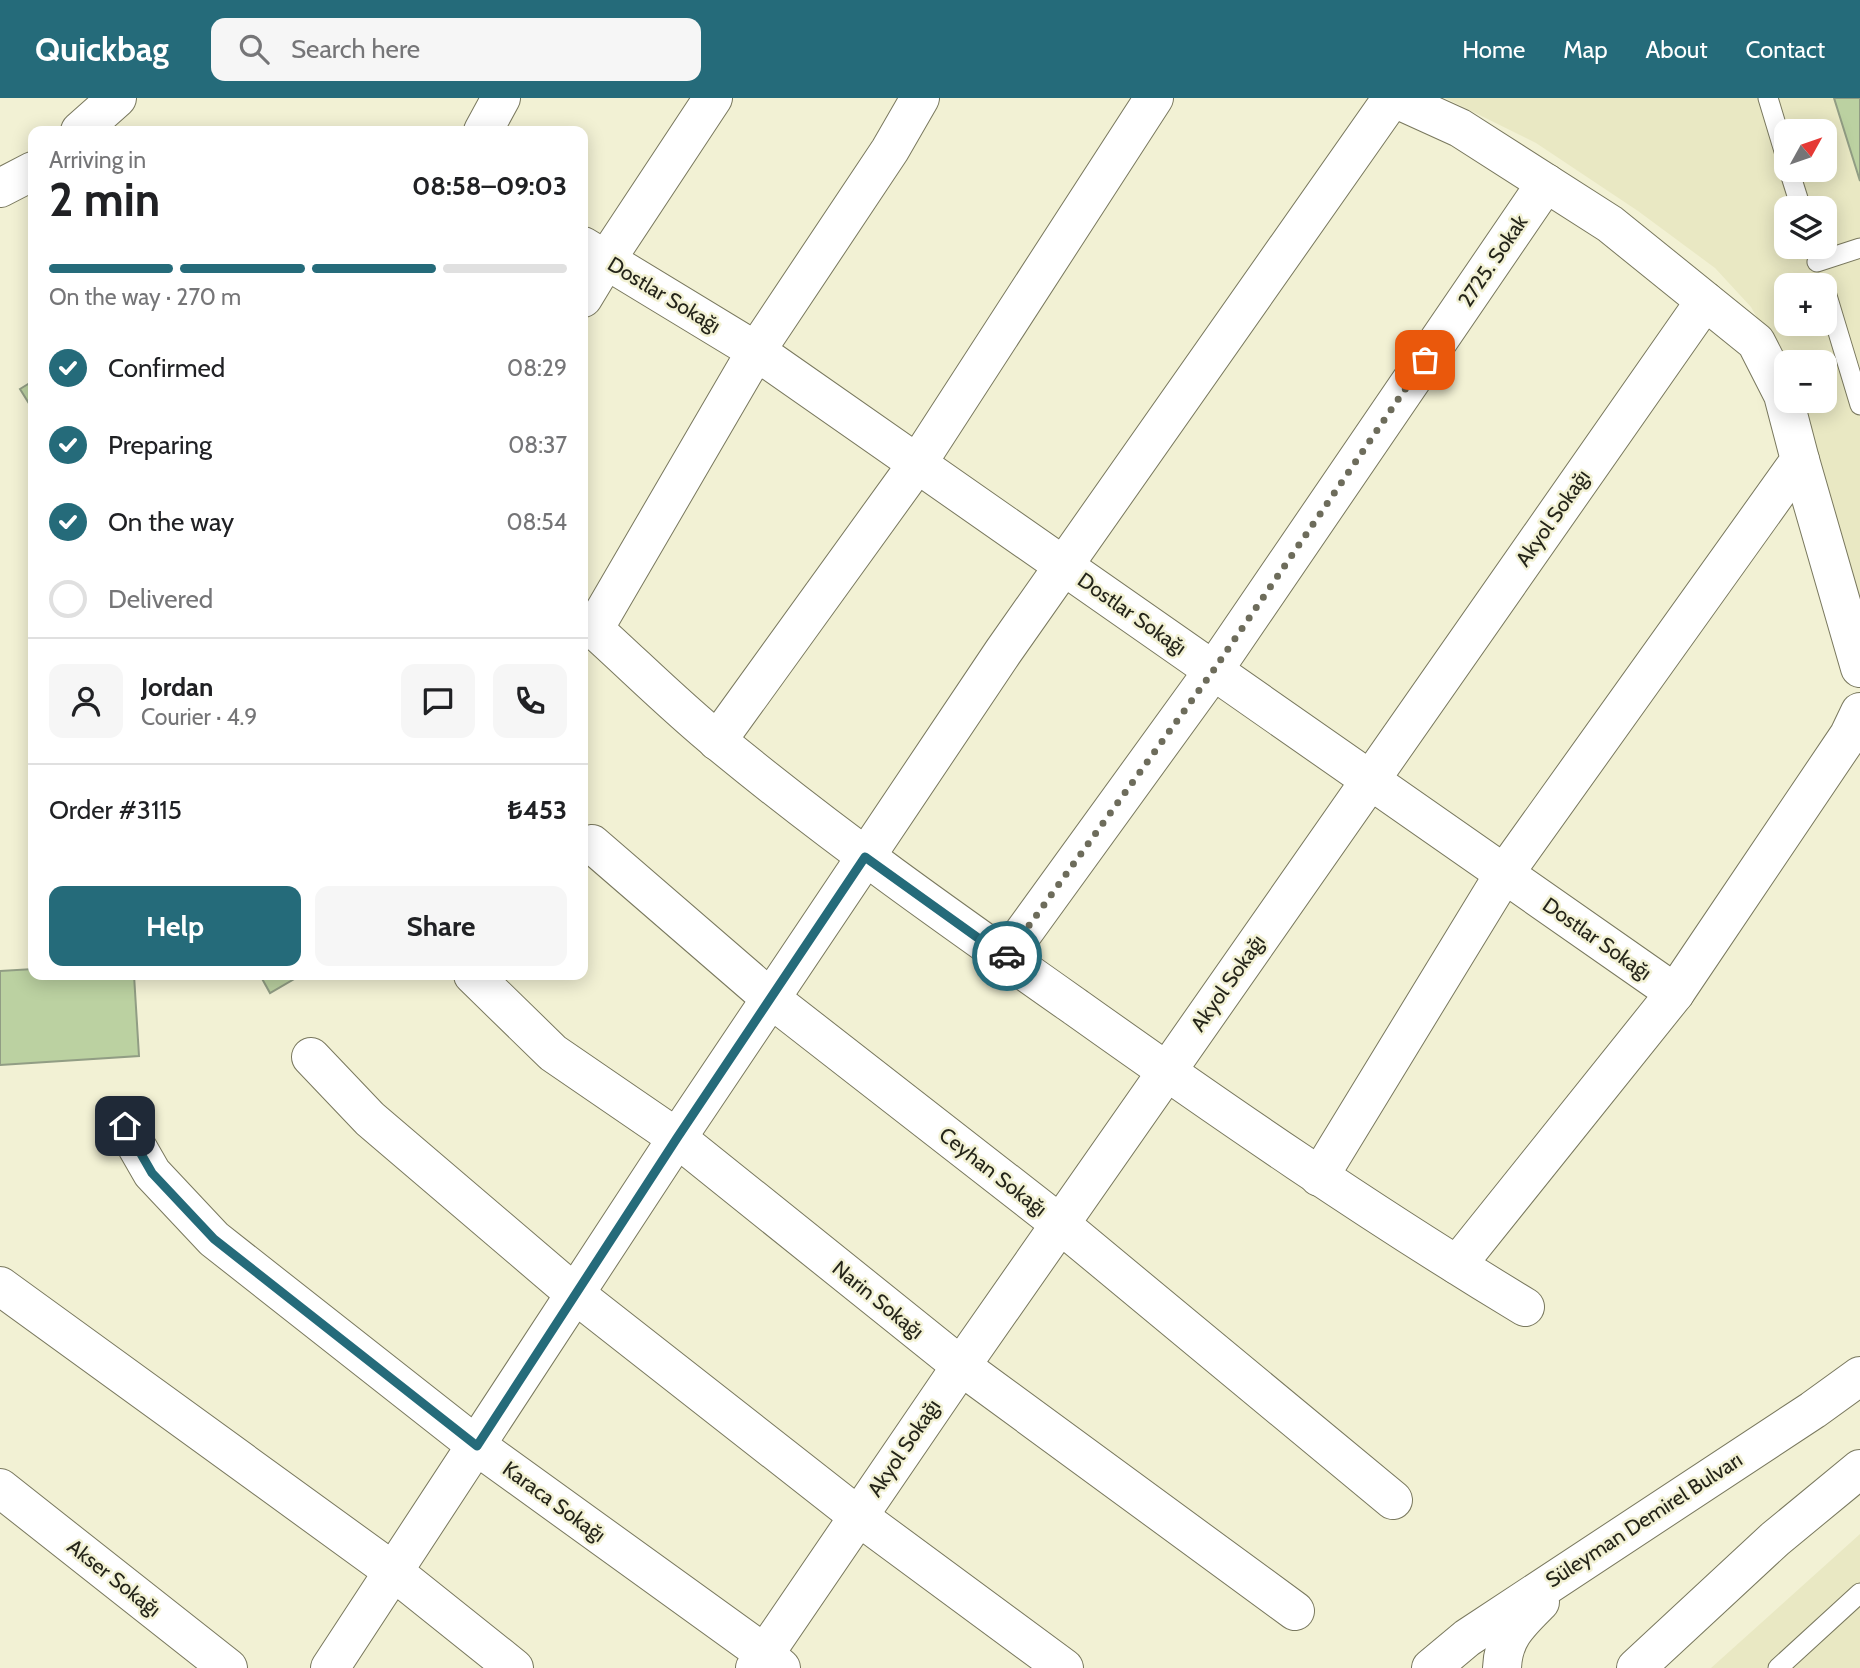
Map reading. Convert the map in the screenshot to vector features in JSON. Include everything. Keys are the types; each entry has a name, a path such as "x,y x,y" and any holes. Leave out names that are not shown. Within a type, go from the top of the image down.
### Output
{"street":[{"path":"86,126 117,98"},
{"path":"486,126 501,98"},
{"path":"588,278 594,253 713,98"},
{"path":"920,98 890,150 756,351 594,629 717,741 865,857 1166,1072 1320,1177 1525,1307"},
{"path":"717,741 917,464 1154,98"},
{"path":"330,1668 677,1138 1003,652 1393,98 1460,128 1610,224 1756,342 1783,395 1860,668"},
{"path":"0,188 28,174"},
{"name":"2725. Sokak","path":"1006,958 1213,671 1546,183"},
{"name":"Dostlar Sokağı","path":"594,253 756,351 1675,993"},
{"name":"Akyol Sokağı","path":"767,1663 858,1516 961,1366 1705,300"},
{"path":"1320,1177 1504,874 1800,460"},
{"path":"1457,1265 1675,993 1849,735 1860,712"},
{"name":"Ceyhan Sokağı","path":"592,844 770,998 1060,1224 1393,1500"},
{"name":"Narin Sokağı","path":"477,980 553,1053 677,1138 961,1366 1295,1611"},
{"path":"312,1057 370,1119 575,1294 858,1516 1064,1668"},
{"name":"Karaca Sokağı","path":"125,1126 152,1173 214,1239 477,1446 767,1663"},
{"path":"0,1286 394,1572 514,1668"},
{"name":"Süleyman Demirel Bulvarı","path":"1431,1668 1467,1638 1813,1410 1860,1376"},
{"path":"1637,1666 1775,1539 1860,1469"},
{"name":"Akser Sokağı","path":"0,1488 228,1668"},
{"path":"1502,1668 1502,1654 1512,1630 1572,1567"}],"lane":[{"path":"1768,98 1774,119"},
{"path":"1837,251 1860,248"},
{"path":"1837,327 1860,404"},
{"path":"1778,1668 1860,1593"}],"shaded area":[{"path":"1445,98 1860,98 1860,646 1793,413 1837,413 1837,350 1775,350 1751,307 1715,268 1638,211 1536,143"},
{"path":"1860,1534 1860,1668 1711,1668"}],"building":[{"path":"1834,98 1860,98 1860,181"},
{"path":"28,384 28,402 20,389"},
{"path":"28,969 28,980 134,980 139,1056 0,1065 0,971"},
{"path":"263,980 292,980 270,993"}],"way so far":[{"path":"1007,956 1213,671 1425,360"}],"route":[{"path":"125,1126 152,1173 214,1239 477,1446 677,1138 865,857 1006,958 1007,956"}]}
